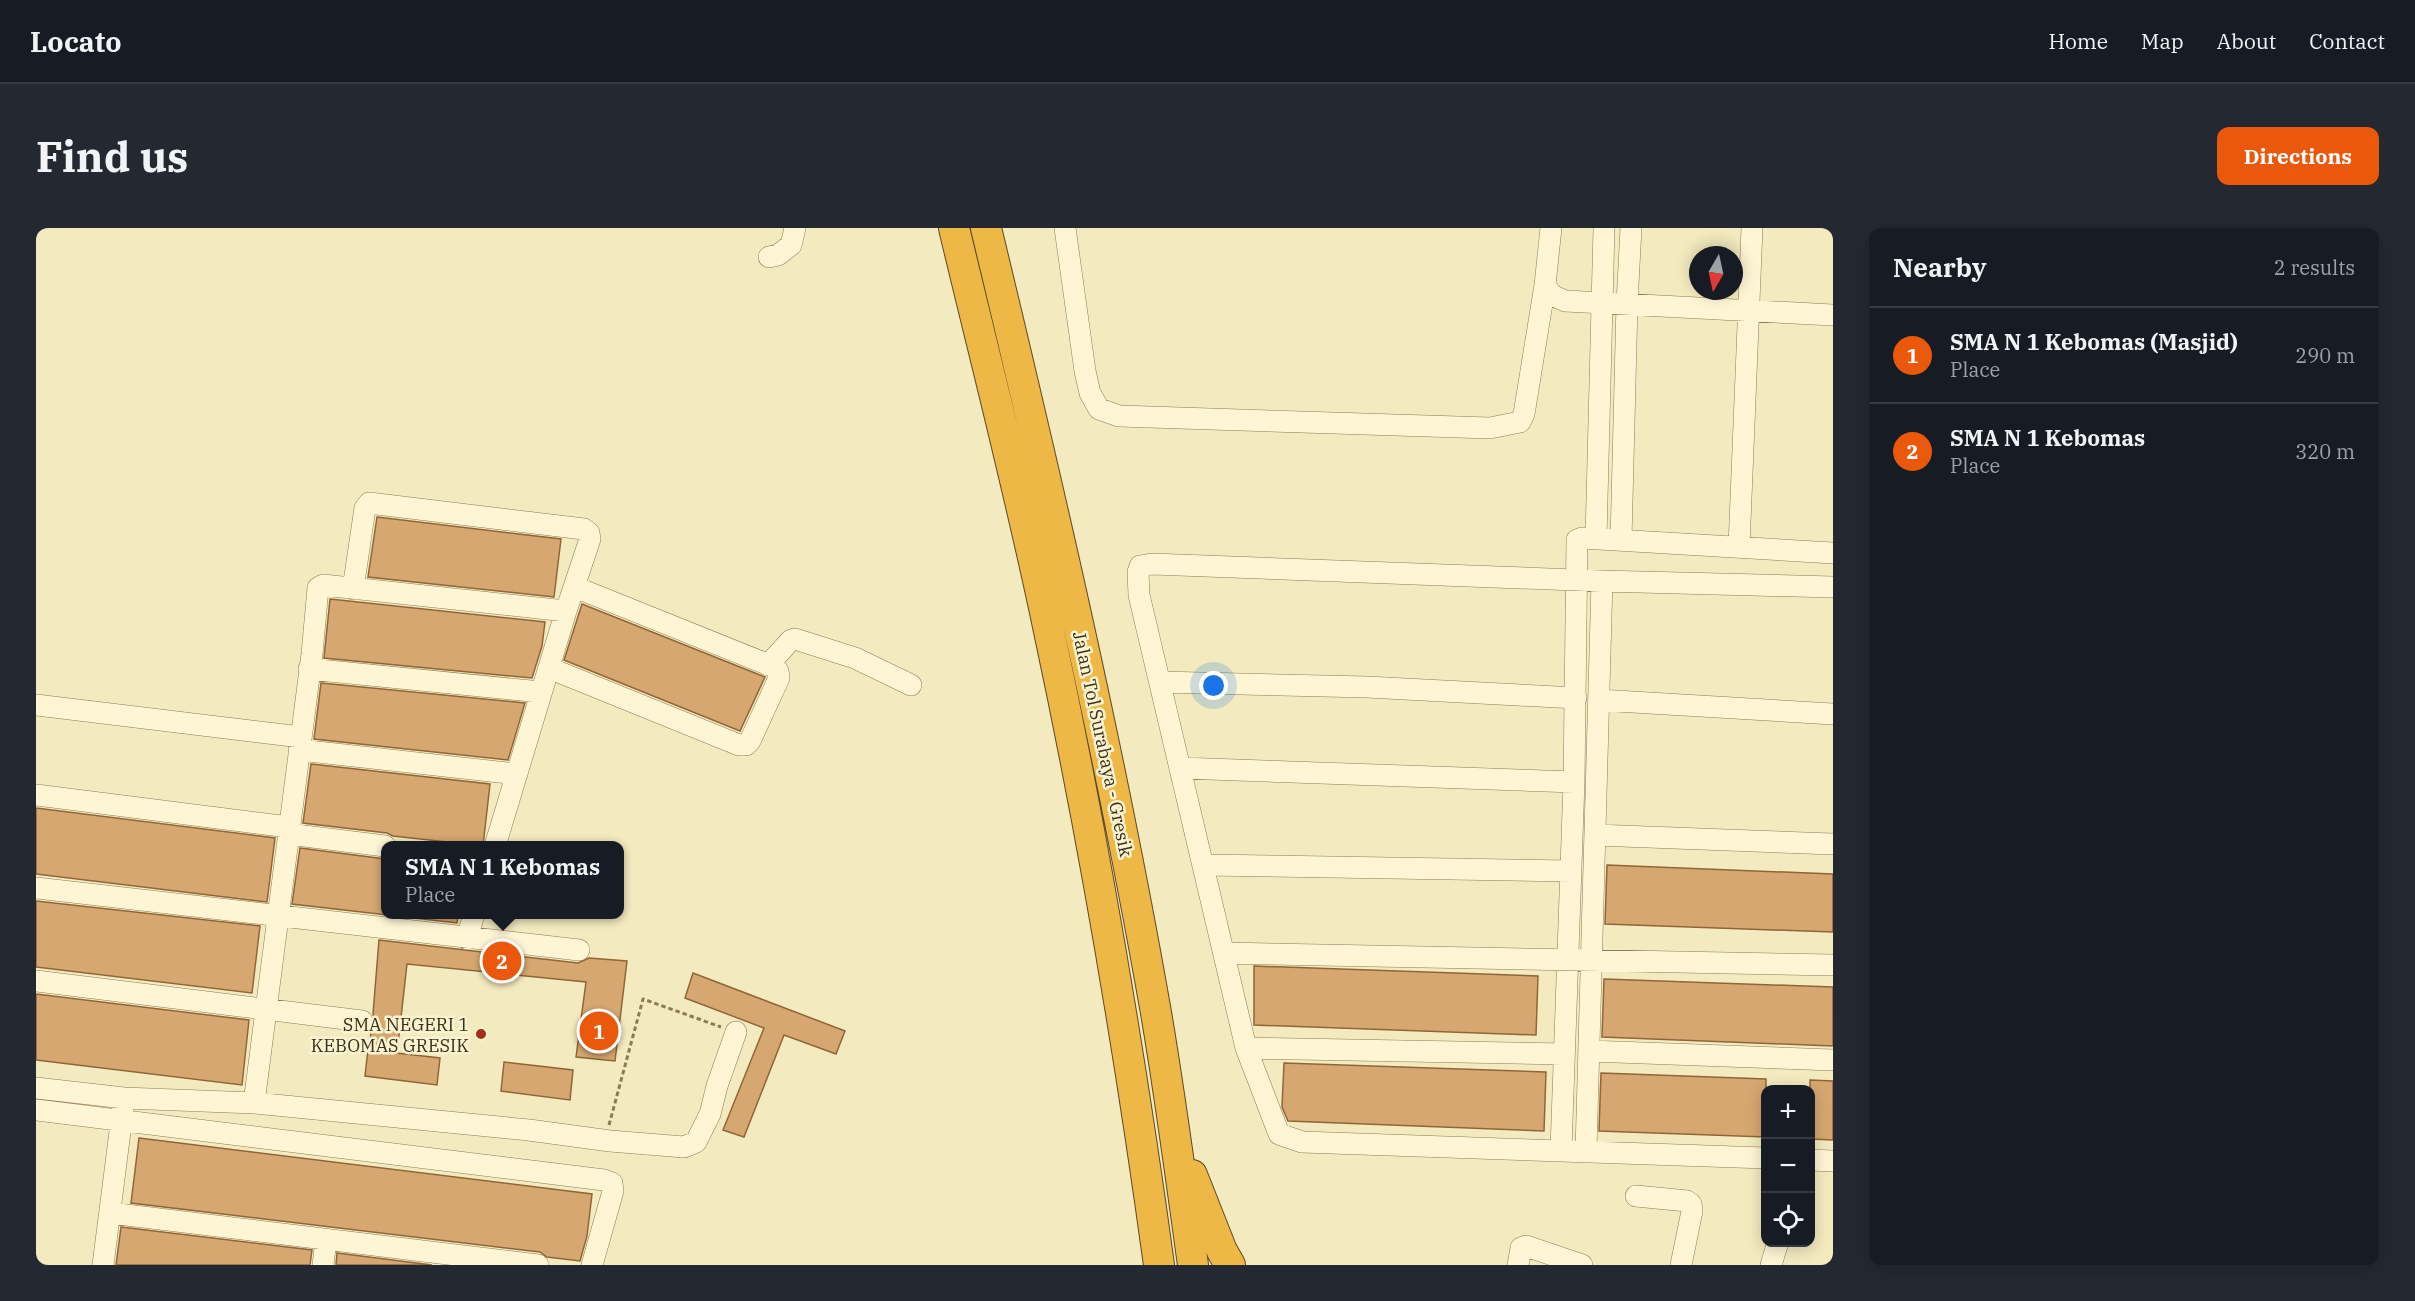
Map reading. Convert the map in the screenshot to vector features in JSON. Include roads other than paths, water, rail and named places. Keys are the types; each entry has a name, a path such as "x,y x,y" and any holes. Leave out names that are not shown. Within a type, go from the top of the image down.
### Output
{"highway":[{"name":"Jalan Tol Surabaya - Gresik","path":"954,228 1049,630 1092,841 1141,1129 1159,1265"},
{"name":"Jalan Tol Surabaya - Gresik","path":"986,228 1084,649 1155,1008 1193,1265"},
{"path":"1174,1131 1222,1251 1230,1265"}],"street":[{"path":"769,257 778,255 791,245 795,228"},
{"path":"1065,228 1085,371 1090,393 1100,409 1119,416 1310,424 1490,428 1520,422 1524,414 1545,285 1551,228"},
{"path":"1596,538 1604,228"},
{"path":"1621,540 1631,228"},
{"path":"1739,548 1752,228"},
{"path":"1545,285 1552,295 1565,302 1833,315"},
{"path":"353,589 365,508 369,503 584,529 589,533 591,539 566,611 497,841"},
{"path":"1561,1150 1574,782 1577,540 1596,538 1833,553"},
{"path":"1761,1158 1302,1142 1279,1134 1246,1048 1139,595 1138,570 1142,565 1833,587"},
{"path":"1586,1151 1602,581"},
{"path":"254,1103 318,588 323,585 566,611"},
{"path":"549,668 739,745 746,745 750,741 779,678 778,671 768,664 575,587"},
{"path":"768,664 791,640 795,639 855,658 911,685"},
{"path":"309,669 541,692"},
{"path":"1160,682 1367,687 1576,698"},
{"path":"1599,700 1833,714"},
{"path":"36,705 517,774"},
{"path":"1180,768 1574,782"},
{"path":"36,795 381,845"},
{"path":"1595,835 1833,844"},
{"path":"1204,864 1571,871"},
{"path":"36,888 579,950"},
{"path":"467,939 473,919"},
{"path":"1224,953 1833,965"},
{"path":"36,981 362,1021"},
{"path":"36,1088 124,1098 254,1103 529,1130 605,1141 684,1147 696,1142 710,1114 736,1032"},
{"path":"1246,1048 1564,1054"},
{"path":"1589,1051 1833,1060"},
{"path":"103,1265 124,1098"},
{"path":"36,1110 604,1180 612,1183 613,1191 592,1265"},
{"path":"1815,1160 1833,1161"},
{"path":"1636,1196 1687,1201 1691,1204 1692,1211 1681,1265"},
{"path":"110,1213 538,1265"},
{"path":"322,1265 326,1240"},
{"path":"1518,1265 1521,1248 1526,1246 1582,1265"},
{"path":"1771,1265 1776,1247"}],"place":[{"name":"SMA N 1 Kebomas","path":"502,961"},
{"name":"SMA N 1 Kebomas (Masjid)","path":"599,1031"},
{"name":"SMA NEGERI 1 KEBOMAS GRESIK","path":"481,1034"}]}
